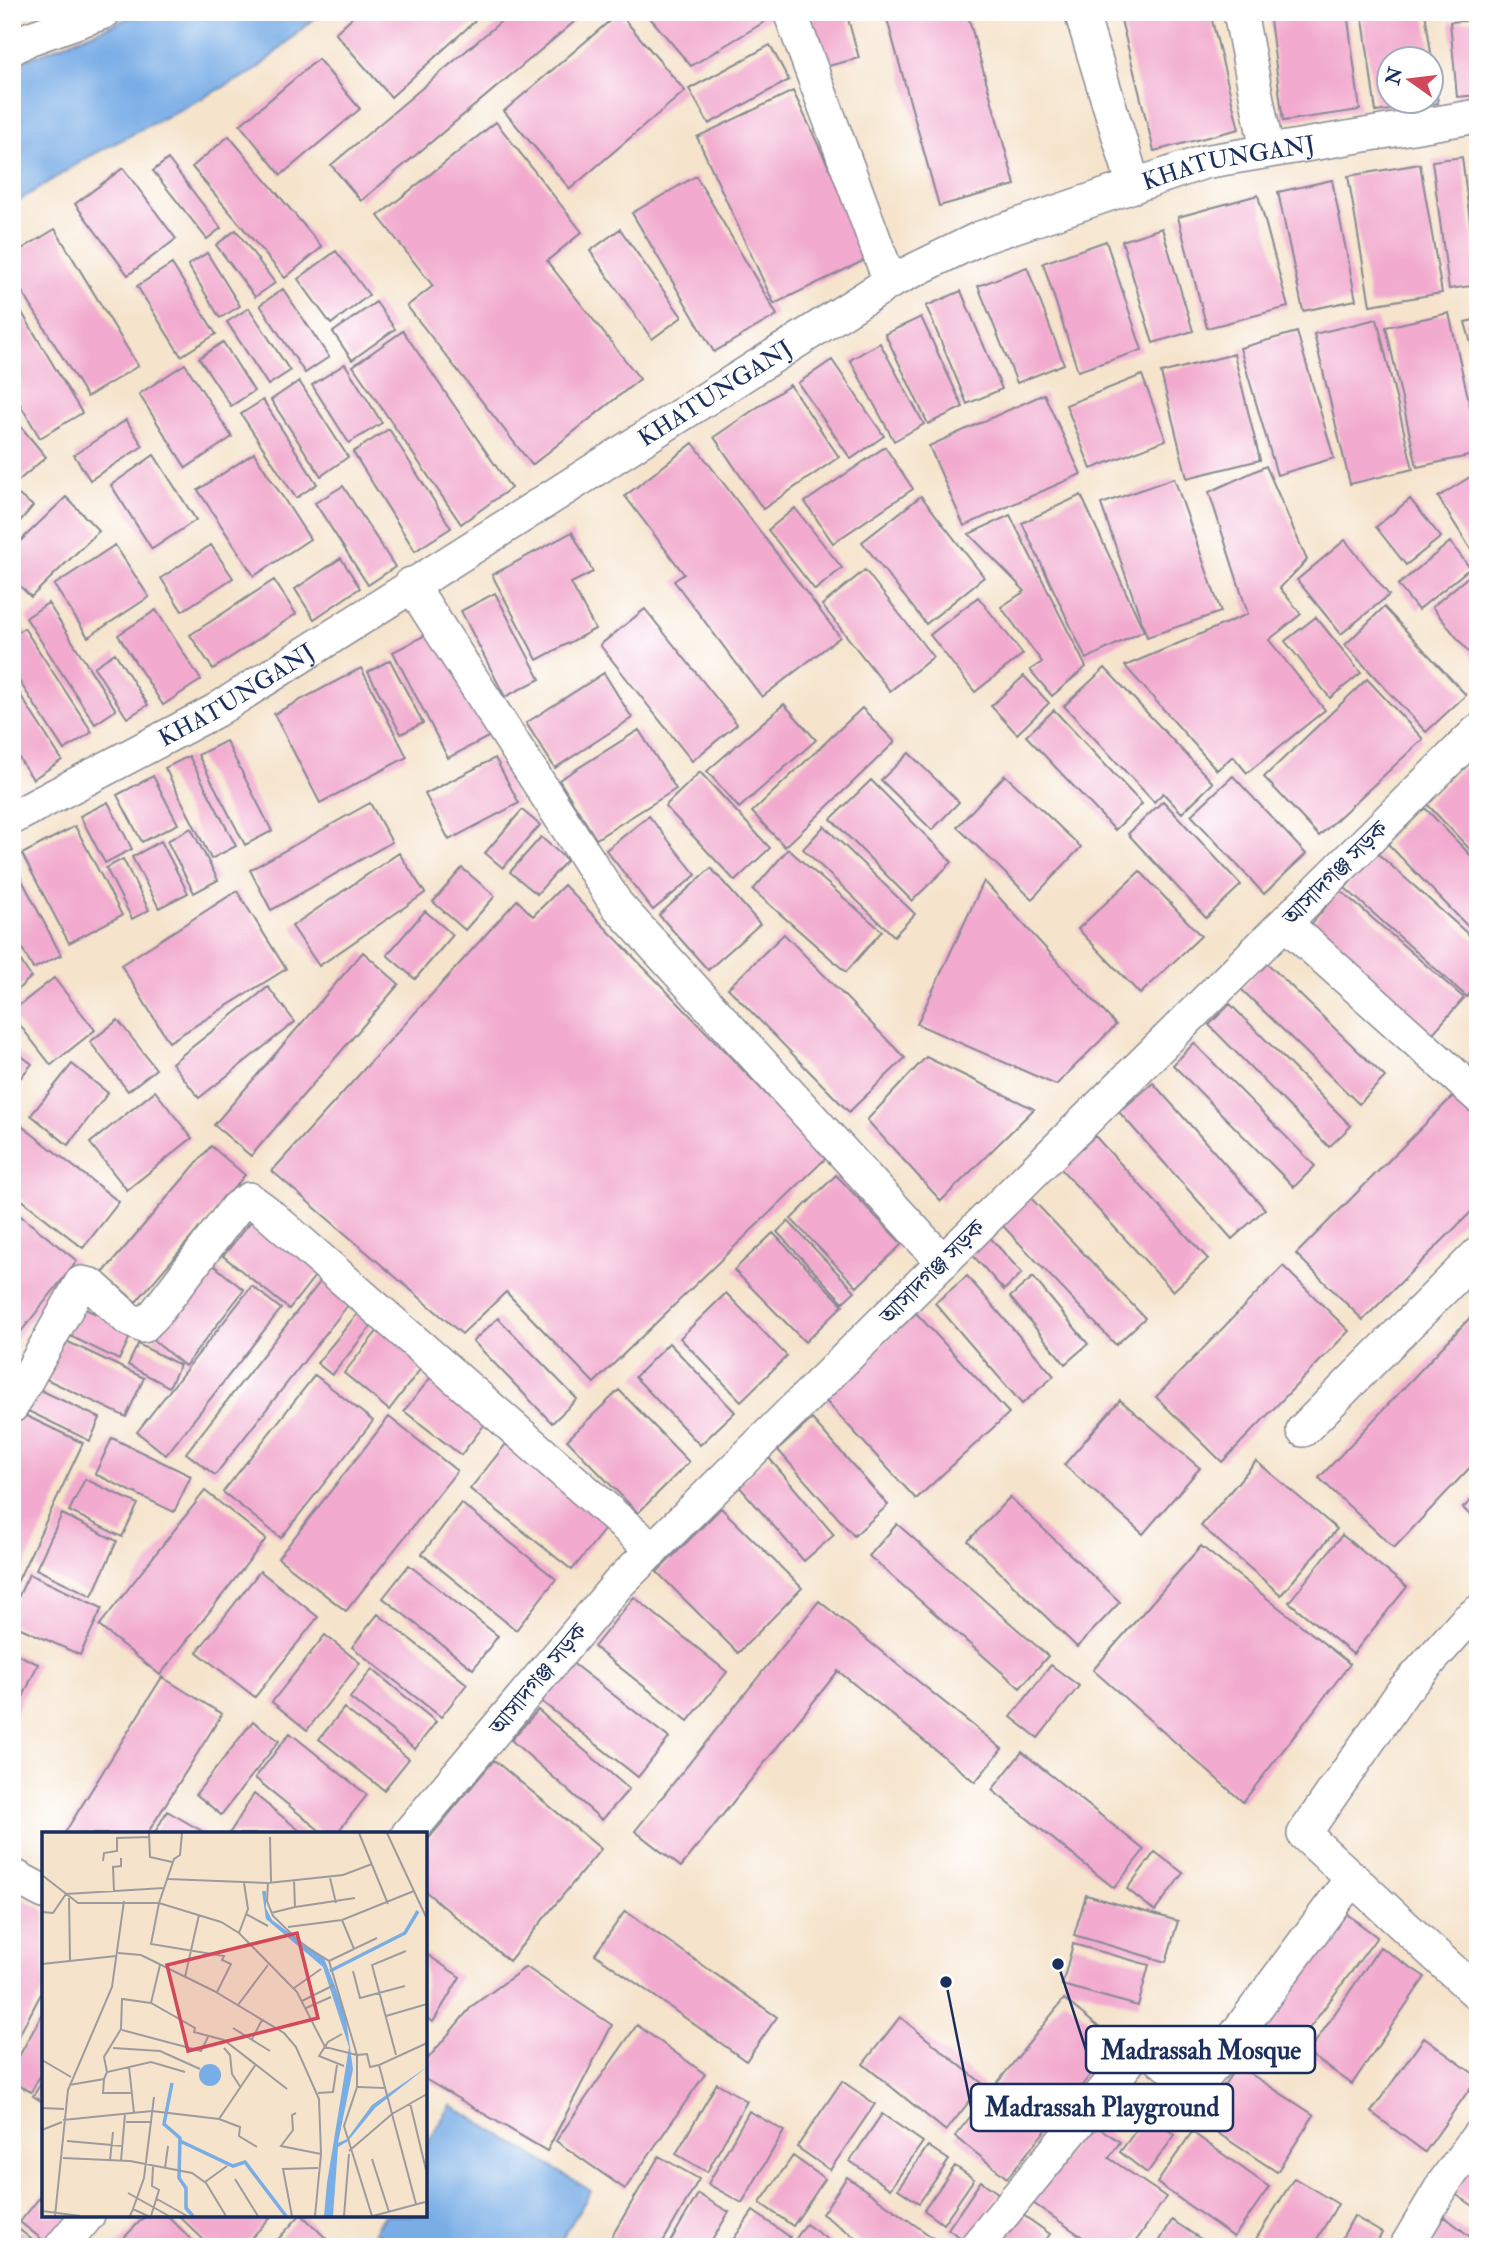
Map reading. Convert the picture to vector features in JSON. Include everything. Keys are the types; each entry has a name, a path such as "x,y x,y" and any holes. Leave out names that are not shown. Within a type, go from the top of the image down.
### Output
{"street":[{"path":"12,48 28,39 104,12"},
{"path":"790,12 890,282"},
{"path":"1081,12 1134,186"},
{"path":"1240,12 1267,151"},
{"name":"KHATUNGANJ","path":"12,818 215,710 890,282 980,238 1204,162 1478,116"},
{"path":"411,584 617,905 943,1262"},
{"name":"আসাদগঞ্জ সড়ক","path":"410,1832 618,1584 1478,731"},
{"path":"1284,923 1478,1096"},
{"path":"12,1406 81,1283 91,1285 128,1319 143,1326 236,1208 249,1199 653,1550"},
{"path":"1303,1430 1478,1254"},
{"path":"1478,1612 1466,1621 1404,1690 1304,1834 1478,1994"},
{"path":"12,1875 42,1891"},
{"path":"976,2247 1141,2046 1199,2086 1352,1878"},
{"path":"1406,2247 1444,2183 1478,2136"},
{"path":"61,2247 86,2217"}],"water":[{"path":"143,12 321,12 255,71 90,156 12,205 12,69 18,63"},
{"path":"451,2105 591,2191 557,2247 399,2247 374,2232 383,2217 427,2217 427,2144"}],"building":[{"path":"358,12 467,12 475,21 391,97 335,33"},
{"path":"512,12 586,12 361,201 331,165"},
{"path":"645,12 768,12 771,18 691,66"},
{"path":"801,12 846,12 859,58 817,69"},
{"path":"885,12 967,12 1015,185 939,206"},
{"path":"1119,12 1210,12 1239,129 1154,151"},
{"path":"1269,12 1347,12 1360,110 1283,121"},
{"path":"1362,12 1425,12 1430,46 1374,46 1374,98"},
{"path":"619,13 685,91 570,189 504,111"},
{"path":"1478,20 1478,95 1457,97 1450,22"},
{"path":"770,45 789,80 709,124 689,89"},
{"path":"318,59 360,109 281,175 240,125"},
{"path":"793,91 871,257 774,304 697,137"},
{"path":"496,122 582,232 547,261 640,379 532,465 407,306 433,286 378,216"},
{"path":"229,136 322,247 285,278 192,167"},
{"path":"1462,157 1478,285 1449,289 1432,161"},
{"path":"1478,158 1478,187 1476,187 1474,159"},
{"path":"168,159 221,228 207,239 153,171"},
{"path":"1420,164 1442,293 1370,305 1348,176"},
{"path":"123,168 176,239 128,275 75,204"},
{"path":"696,176 777,315 714,352 632,213"},
{"path":"1332,180 1356,300 1303,311 1278,192"},
{"path":"1258,195 1288,307 1207,328 1178,217"},
{"path":"1162,228 1193,331 1153,343 1122,241"},
{"path":"55,229 138,366 87,397 12,275 12,255"},
{"path":"620,229 682,317 652,339 590,251"},
{"path":"236,230 275,283 255,297 216,245"},
{"path":"1106,241 1142,350 1078,371 1043,263"},
{"path":"336,251 369,295 331,324 298,279"},
{"path":"207,253 240,306 220,318 188,265"},
{"path":"172,264 216,334 181,356 137,286"},
{"path":"1027,267 1064,364 1017,383 978,286"},
{"path":"283,289 329,357 305,373 260,305"},
{"path":"961,291 1002,389 967,404 926,306"},
{"path":"12,296 82,413 40,438 12,391"},
{"path":"376,302 395,329 352,360 333,332"},
{"path":"249,308 290,371 268,385 227,322"},
{"path":"1449,313 1478,442 1478,454 1417,467 1386,327"},
{"path":"921,317 963,407 928,424 885,334"},
{"path":"1377,319 1413,469 1350,484 1314,334"},
{"path":"1478,319 1478,364 1477,365 1465,322"},
{"path":"403,331 511,488 461,524 353,366"},
{"path":"1297,332 1334,458 1277,475 1240,348"},
{"path":"223,342 254,391 231,406 199,358"},
{"path":"880,343 924,424 894,441 850,360"},
{"path":"1234,354 1260,460 1187,478 1161,373"},
{"path":"832,360 884,436 851,459 798,383"},
{"path":"185,364 232,437 186,468 139,394"},
{"path":"345,364 382,423 349,443 312,385"},
{"path":"1142,375 1166,440 1091,469 1066,405"},
{"path":"299,381 348,457 321,476 271,400"},
{"path":"790,385 839,457 763,509 714,437"},
{"path":"1044,394 1081,474 964,526 929,446"},
{"path":"263,400 317,484 296,498 241,414"},
{"path":"12,416 46,457 18,481 12,474"},
{"path":"126,420 143,446 90,480 74,455"},
{"path":"389,429 451,528 415,551 353,452"},
{"path":"693,443 840,637 762,697 674,581 684,574 625,496"},
{"path":"885,447 913,489 833,543 805,502"},
{"path":"254,453 310,539 254,576 198,490"},
{"path":"154,455 196,520 152,549 111,485"},
{"path":"1266,466 1307,560 1280,588 1301,614 1269,640 1325,710 1247,773 1233,756 1217,770 1125,666 1248,614 1209,492"},
{"path":"1478,472 1478,561 1438,497"},
{"path":"1174,478 1221,612 1147,637 1101,504"},
{"path":"343,486 395,567 368,585 315,503"},
{"path":"12,490 33,506 12,531"},
{"path":"1081,495 1144,631 1086,659 1022,523"},
{"path":"921,496 984,577 926,624 862,542"},
{"path":"66,497 99,531 31,597 12,578 12,549"},
{"path":"1410,499 1441,537 1406,565 1376,527"},
{"path":"795,508 842,568 815,590 768,530"},
{"path":"1010,515 1086,667 1052,696 1030,670 1042,662 1001,607 1025,591 969,534"},
{"path":"572,532 593,572 571,583 595,629 537,660 492,575"},
{"path":"1345,540 1389,595 1341,634 1297,580"},
{"path":"1450,542 1470,568 1418,610 1398,585"},
{"path":"115,545 149,597 88,637 54,585"},
{"path":"211,545 233,578 182,611 161,578"},
{"path":"341,558 360,588 314,619 295,589"},
{"path":"865,570 933,657 890,691 822,605"},
{"path":"1469,576 1478,587 1478,664 1432,607"},
{"path":"274,580 296,614 213,669 190,635"},
{"path":"495,593 540,679 505,697 461,611"},
{"path":"978,597 1023,654 975,692 930,635"},
{"path":"48,603 116,710 95,724 26,618"},
{"path":"1384,607 1466,695 1426,732 1345,645"},
{"path":"645,609 737,724 692,761 600,645"},
{"path":"156,610 201,680 163,705 118,635"},
{"path":"1316,617 1361,673 1330,698 1285,641"},
{"path":"24,628 92,732 64,750 12,670 12,636"},
{"path":"437,629 492,735 448,758 393,652"},
{"path":"115,653 148,705 127,718 94,667"},
{"path":"390,660 423,723 401,734 368,672"},
{"path":"361,668 407,757 320,803 274,714"},
{"path":"1105,668 1213,783 1182,813 1163,793 1154,802 1064,706"},
{"path":"604,673 632,718 555,768 526,723"},
{"path":"1024,676 1049,703 1017,734 991,706"},
{"path":"1367,679 1423,739 1319,836 1264,777"},
{"path":"12,682 62,760 33,779 12,748"},
{"path":"784,704 816,740 739,808 707,771"},
{"path":"862,708 895,742 785,847 752,812"},
{"path":"1054,710 1142,804 1115,830 1026,736"},
{"path":"639,730 676,789 596,839 559,780"},
{"path":"226,741 272,831 245,845 198,755"},
{"path":"909,753 959,802 932,830 881,780"},
{"path":"1478,753 1478,858 1426,803"},
{"path":"189,756 236,846 211,859 165,768"},
{"path":"495,758 519,803 449,840 425,794"},
{"path":"700,772 770,848 735,881 665,806"},
{"path":"1005,775 1081,847 1032,899 957,827"},
{"path":"153,776 178,824 142,842 117,795"},
{"path":"1233,776 1306,854 1264,894 1191,815"},
{"path":"871,780 952,862 912,901 831,819"},
{"path":"1163,801 1241,885 1206,918 1128,834"},
{"path":"108,802 132,849 105,863 80,816"},
{"path":"370,803 392,842 271,910 250,870"},
{"path":"1425,808 1478,863 1478,937 1388,844"},
{"path":"522,810 540,825 503,868 485,853"},
{"path":"649,816 696,875 653,910 606,850"},
{"path":"75,826 122,915 69,943 22,854"},
{"path":"824,826 915,914 894,936 803,849"},
{"path":"191,828 218,880 194,893 167,841"},
{"path":"541,837 567,860 537,894 510,872"},
{"path":"161,841 188,893 159,908 132,857"},
{"path":"788,849 882,931 846,972 753,890"},
{"path":"1376,852 1478,943 1478,985 1467,997 1345,888"},
{"path":"399,853 425,893 319,966 292,926"},
{"path":"123,859 149,910 132,919 106,868"},
{"path":"12,861 61,955 33,969 12,929"},
{"path":"462,868 495,896 465,930 433,902"},
{"path":"711,868 760,924 708,970 659,915"},
{"path":"1140,871 1201,936 1140,994 1078,929"},
{"path":"984,881 1116,1025 1056,1085 917,1024"},
{"path":"564,885 827,1157 594,1383 506,1292 462,1334 272,1171 517,900 533,916"},
{"path":"1340,890 1464,998 1426,1041 1303,934"},
{"path":"237,891 286,969 169,1042 121,965"},
{"path":"425,911 453,935 415,979 387,955"},
{"path":"784,934 905,1058 849,1112 728,988"},
{"path":"12,947 31,977 12,995"},
{"path":"363,952 399,984 251,1156 214,1125"},
{"path":"1266,962 1385,1077 1359,1104 1241,989"},
{"path":"54,978 95,1030 51,1065 12,1015 12,1011"},
{"path":"268,987 295,1022 199,1098 172,1063"},
{"path":"1230,1004 1351,1126 1329,1147 1209,1025"},
{"path":"118,1020 156,1069 128,1091 90,1042"},
{"path":"1194,1043 1315,1166 1294,1187 1173,1065"},
{"path":"12,1049 32,1064 12,1088"},
{"path":"926,1057 1034,1109 941,1201 867,1120"},
{"path":"72,1064 108,1093 68,1145 31,1115"},
{"path":"1153,1083 1265,1209 1232,1239 1119,1112"},
{"path":"155,1091 192,1138 127,1190 90,1143"},
{"path":"1458,1091 1478,1110 1478,1205 1363,1320 1296,1254"},
{"path":"18,1123 119,1202 83,1248 12,1192 12,1130"},
{"path":"1095,1136 1208,1259 1173,1291 1060,1168"},
{"path":"211,1146 245,1175 136,1302 103,1273"},
{"path":"836,1175 902,1244 857,1287 791,1219"},
{"path":"1030,1197 1145,1318 1116,1345 1002,1225"},
{"path":"12,1209 77,1261 12,1343"},
{"path":"256,1215 322,1267 289,1309 223,1256"},
{"path":"788,1221 855,1291 843,1302 777,1232"},
{"path":"773,1233 843,1305 805,1342 734,1270"},
{"path":"986,1233 1022,1273 1004,1290 968,1250"},
{"path":"212,1264 244,1290 185,1366 153,1340"},
{"path":"1283,1266 1349,1331 1222,1462 1156,1397"},
{"path":"967,1276 1054,1376 1022,1404 935,1303"},
{"path":"324,1277 352,1300 215,1475 186,1453"},
{"path":"1033,1277 1088,1344 1065,1364 1010,1297"},
{"path":"252,1286 281,1309 166,1455 137,1432"},
{"path":"726,1293 787,1356 741,1401 680,1338"},
{"path":"79,1306 133,1331 119,1360 66,1334"},
{"path":"362,1308 376,1320 332,1375 317,1363"},
{"path":"1478,1309 1478,1459 1394,1548 1319,1478"},
{"path":"916,1313 1009,1413 916,1499 824,1399"},
{"path":"498,1318 577,1399 552,1423 473,1341"},
{"path":"383,1324 428,1359 389,1410 344,1373"},
{"path":"64,1340 144,1378 126,1417 46,1379"},
{"path":"669,1343 735,1412 700,1445 635,1377"},
{"path":"138,1344 180,1365 169,1387 128,1365"},
{"path":"436,1371 492,1415 461,1455 404,1411"},
{"path":"315,1375 373,1421 281,1538 223,1492"},
{"path":"36,1388 100,1418 90,1441 26,1410"},
{"path":"619,1390 689,1462 638,1513 567,1440"},
{"path":"1120,1400 1200,1468 1143,1534 1064,1465"},
{"path":"20,1413 83,1443 12,1593 12,1430"},
{"path":"389,1417 457,1471 346,1611 278,1558"},
{"path":"812,1419 888,1505 854,1536 778,1450"},
{"path":"112,1438 191,1476 174,1512 95,1474"},
{"path":"506,1444 608,1525 572,1570 470,1489"},
{"path":"769,1458 834,1535 804,1561 738,1485"},
{"path":"1256,1461 1337,1529 1281,1595 1201,1526"},
{"path":"85,1479 138,1504 122,1537 69,1511"},
{"path":"205,1491 266,1539 160,1675 99,1626"},
{"path":"1478,1493 1478,1523 1463,1508"},
{"path":"1010,1497 1120,1602 1077,1647 968,1541"},
{"path":"461,1503 556,1579 516,1630 422,1554"},
{"path":"721,1508 802,1588 738,1653 657,1572"},
{"path":"62,1514 117,1541 92,1596 36,1569"},
{"path":"897,1524 1048,1656 1020,1688 869,1556"},
{"path":"1342,1535 1407,1587 1353,1654 1289,1602"},
{"path":"1201,1546 1350,1664 1243,1802 1093,1670"},
{"path":"409,1565 498,1636 473,1669 383,1598"},
{"path":"260,1571 318,1617 255,1697 197,1652"},
{"path":"29,1574 102,1608 80,1655 12,1624 12,1610"},
{"path":"634,1597 727,1672 688,1721 594,1647"},
{"path":"819,1601 1002,1749 975,1782 838,1671 681,1867 635,1831"},
{"path":"378,1614 467,1684 441,1717 352,1647"},
{"path":"325,1635 360,1663 307,1730 272,1702"},
{"path":"12,1652 38,1664 12,1721"},
{"path":"571,1662 669,1738 638,1777 541,1701"},
{"path":"1051,1665 1079,1686 1038,1738 1011,1717"},
{"path":"372,1669 436,1722 415,1749 350,1698"},
{"path":"162,1677 222,1714 148,1832 65,1832"},
{"path":"344,1708 409,1759 384,1790 319,1739"},
{"path":"538,1710 629,1789 602,1820 511,1740"},
{"path":"253,1721 279,1741 221,1815 196,1794"},
{"path":"290,1733 367,1795 338,1832 322,1832 255,1778"},
{"path":"1022,1752 1144,1850 1114,1888 992,1790"},
{"path":"494,1760 601,1849 509,1961 427,1893 427,1841"},
{"path":"254,1794 302,1832 230,1832"},
{"path":"167,1811 204,1832 155,1832"},
{"path":"1155,1852 1183,1873 1155,1911 1127,1889"},
{"path":"12,1893 42,1909 42,1992 12,2049"},
{"path":"1086,1895 1178,1921 1166,1962 1074,1935"},
{"path":"625,1911 777,2017 746,2061 595,1954"},
{"path":"1344,1912 1377,1937 1294,2049 1261,2025"},
{"path":"1073,1944 1149,1965 1138,2006 1062,1985"},
{"path":"1380,1947 1425,1977 1352,2084 1308,2053"},
{"path":"427,1954 460,1977 433,2022 427,2018"},
{"path":"526,1967 612,2025 547,2151 427,2080 427,2060 472,2006"},
{"path":"1064,1999 1117,2042 1007,2178 955,2136"},
{"path":"42,2015 42,2073 31,2092 12,2082 12,2069"},
{"path":"900,2017 983,2084 946,2131 863,2064"},
{"path":"637,2025 705,2074 625,2189 556,2141"},
{"path":"1424,2038 1478,2077 1425,2152 1371,2112"},
{"path":"1237,2065 1314,2115 1277,2172 1201,2122"},
{"path":"842,2081 875,2104 830,2170 797,2147"},
{"path":"42,2082 42,2102 33,2096"},
{"path":"717,2083 747,2101 707,2172 676,2154"},
{"path":"749,2111 784,2131 742,2203 708,2184"},
{"path":"882,2114 923,2142 890,2189 850,2161"},
{"path":"1148,2114 1175,2135 1147,2173 1120,2152"},
{"path":"1089,2121 1120,2142 1109,2158 1166,2197 1132,2247 1097,2247 1033,2203"},
{"path":"1192,2132 1269,2187 1234,2237 1157,2183"},
{"path":"928,2146 949,2160 919,2203 898,2189"},
{"path":"1478,2147 1478,2209 1449,2190"},
{"path":"659,2156 699,2179 660,2247 615,2247 608,2243"},
{"path":"793,2156 825,2179 793,2226 760,2203"},
{"path":"955,2166 974,2179 943,2224 924,2210"},
{"path":"847,2177 946,2247 869,2247 822,2214"},
{"path":"1294,2178 1338,2204 1312,2247 1251,2247"},
{"path":"981,2181 999,2194 967,2242 948,2229"},
{"path":"42,2194 42,2217 69,2217 48,2244 20,2222"},
{"path":"698,2194 729,2212 708,2247 667,2247"},
{"path":"1016,2210 1050,2234 1041,2247 991,2247"},
{"path":"753,2211 790,2237 783,2247 728,2247"},
{"path":"1354,2216 1382,2233 1374,2247 1337,2247"},
{"path":"144,2217 169,2217 199,2247 115,2247"},
{"path":"180,2217 270,2218 243,2247 211,2247"},
{"path":"298,2217 304,2217 335,2247 271,2247"},
{"path":"1445,2217 1473,2239 1467,2247 1421,2247"},
{"path":"1172,2220 1213,2247 1156,2247"},
{"path":"806,2224 838,2247 790,2247"},
{"path":"20,2230 41,2247 12,2247 12,2239"}],"place":[{"name":"Madrassah Mosque","path":"1058,1964"},
{"name":"Madrassah Playground","path":"946,1982"}]}
